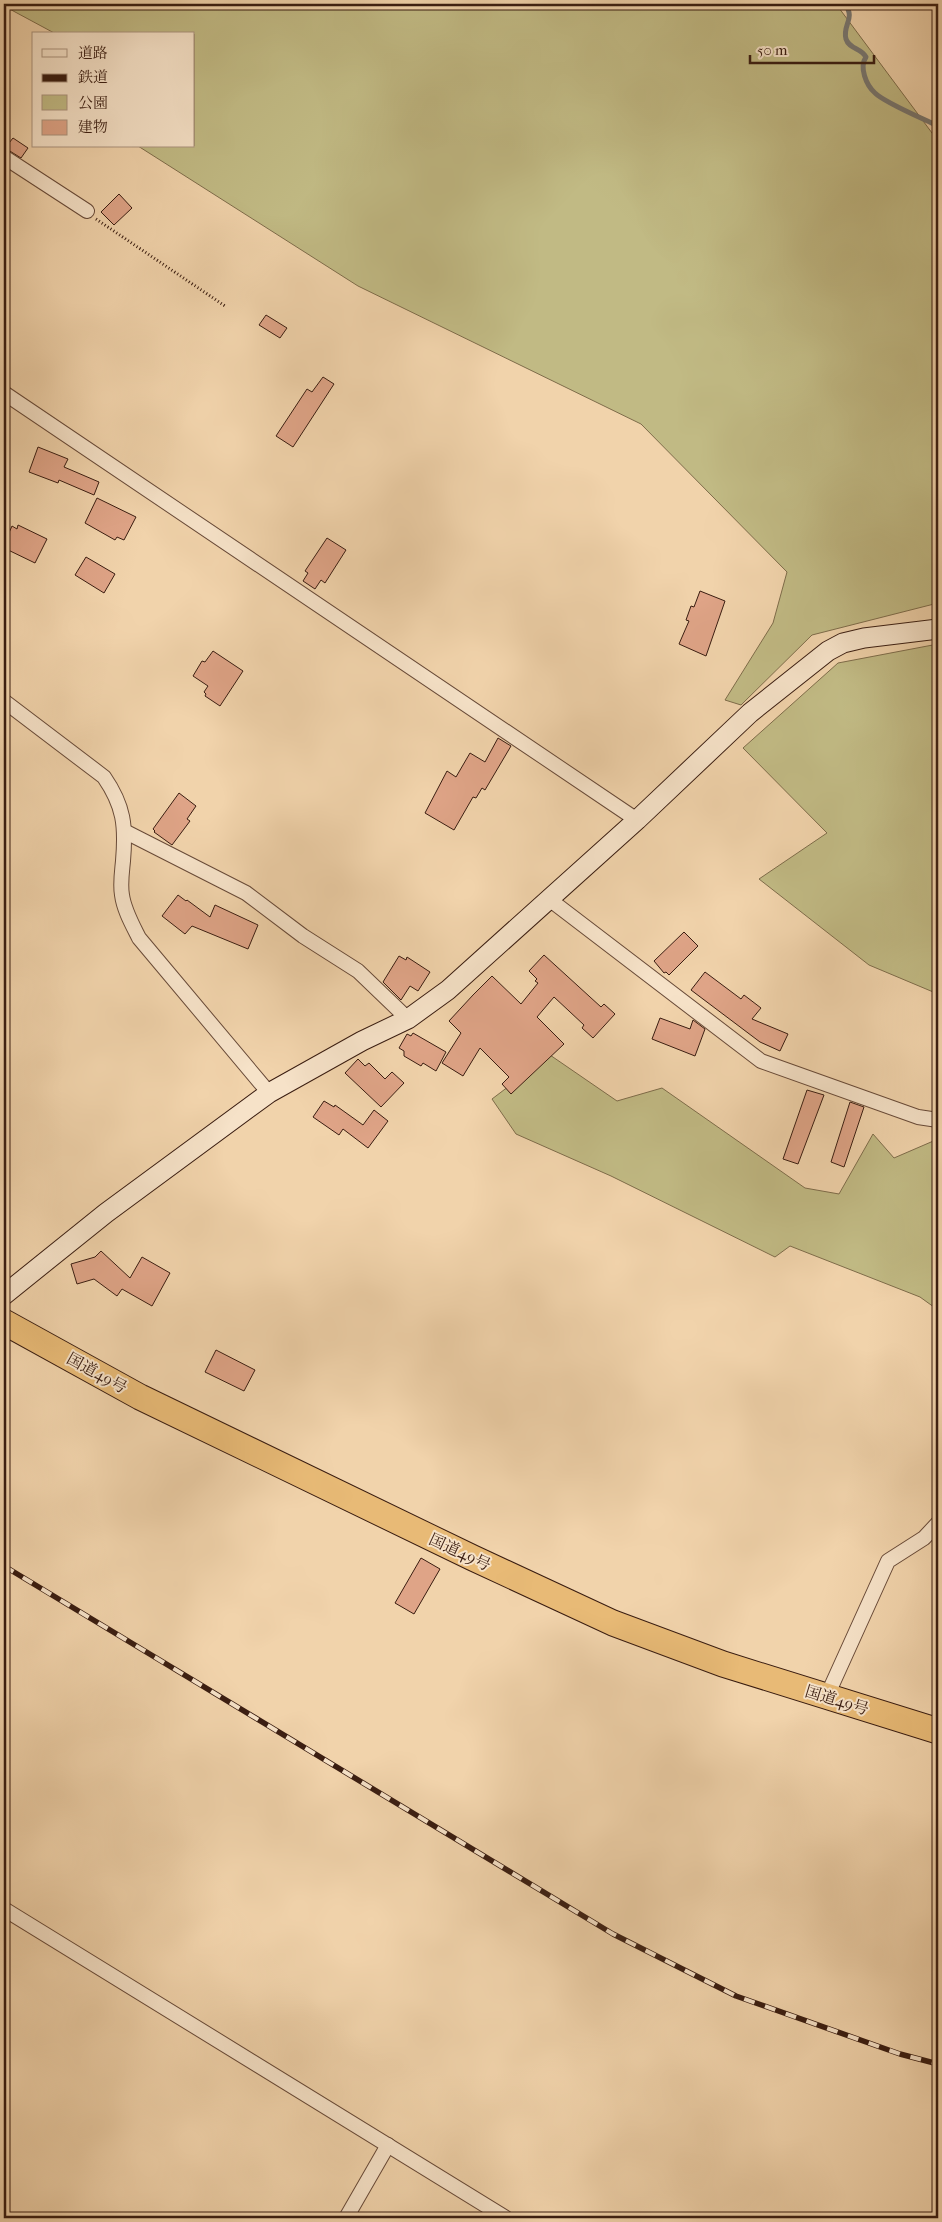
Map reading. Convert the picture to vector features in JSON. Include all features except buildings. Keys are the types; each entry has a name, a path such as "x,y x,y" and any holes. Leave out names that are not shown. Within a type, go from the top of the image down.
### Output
{"highway":[{"name":"国道49号","path":"4,1322 140,1397 473,1558 596,1615 723,1664 826,1698 938,1731"}],"street":[{"path":"4,157 86,211"},
{"path":"4,393 637,820"},
{"path":"4,1295 106,1213 269,1093 362,1041 408,1019 448,990 637,820 750,713 834,647 864,638 938,629"},
{"path":"4,701 104,777 120,804 124,831 121,894 129,920 139,938 269,1093"},
{"path":"124,831 246,893 303,936 358,971 408,1019"},
{"path":"549,899 761,1060 918,1117 938,1120"},
{"path":"826,1698 888,1561 924,1538 938,1523"},
{"path":"4,1909 506,2218"},
{"path":"346,2218 388,2145"}],"path":[{"path":"86,211 225,306"}],"green space":[{"path":"4,4 836,4 938,141 938,603 812,635 741,705 725,700 773,623 787,572 641,424 358,286 141,148 195,148 195,32 52,32 4,6"},
{"path":"938,644 938,994 869,965 759,879 827,833 743,748 838,663"},
{"path":"550,1055 617,1101 662,1088 805,1188 839,1194 873,1134 894,1158 938,1139 938,1310 920,1297 790,1246 775,1257 611,1176 516,1134 492,1099"}],"waterway":[{"path":"845,4 849,14 845,34 846,39 850,45 866,57 863,71 866,81 872,90 880,97 905,111 938,126"}],"railway":[{"path":"4,1566 613,1934 736,1996 900,2054 938,2064"}]}
